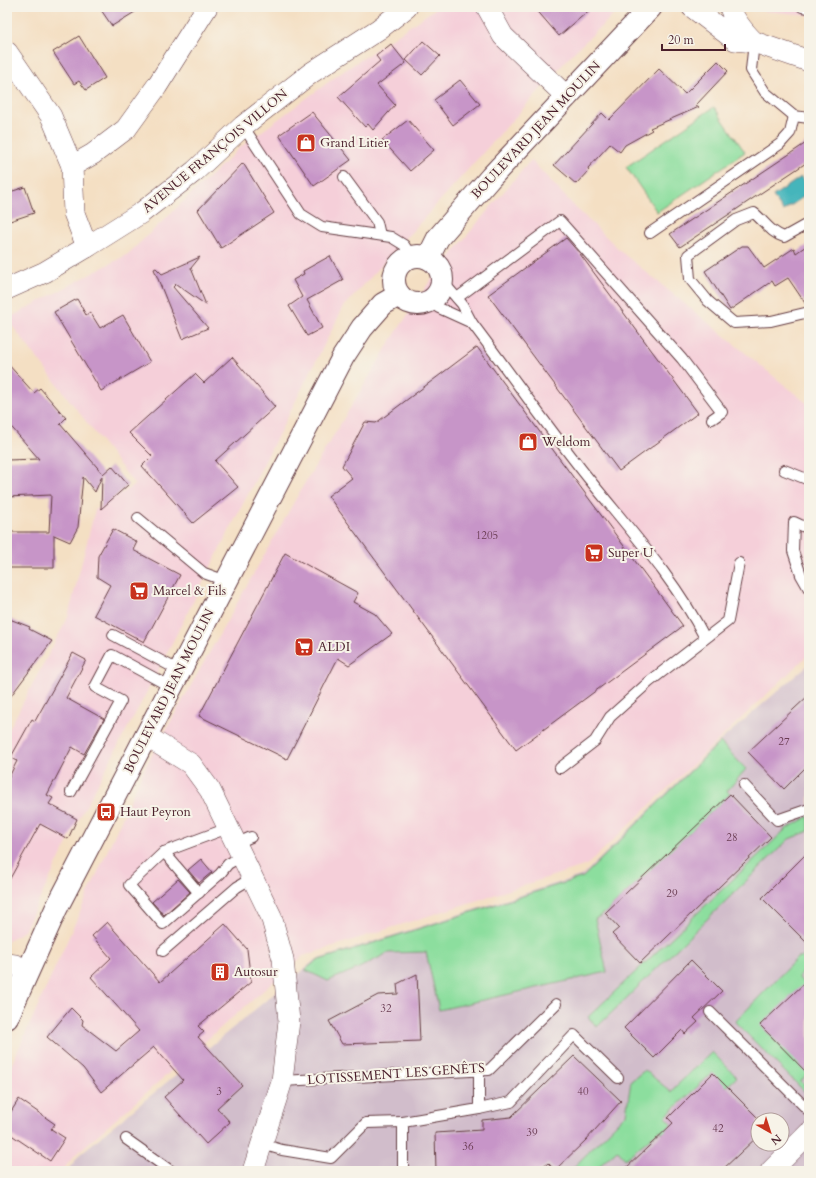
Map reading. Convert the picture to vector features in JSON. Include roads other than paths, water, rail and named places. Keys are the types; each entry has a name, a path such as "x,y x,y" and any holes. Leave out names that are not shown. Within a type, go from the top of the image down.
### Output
{"street":[{"path":"72,166 93,154 126,129 157,86 207,7"},
{"name":"AVENUE FRANÇOIS VILLON","path":"7,289 45,272 147,208 195,171 243,126 311,73 378,29 407,7"},
{"path":"487,7 503,36 567,97"},
{"name":"BOULEVARD JEAN MOULIN","path":"420,257 651,7"},
{"path":"730,7 740,28 754,42"},
{"path":"706,11 735,40 754,42 809,61"},
{"path":"7,52 51,116 72,166 74,213 87,247"},
{"path":"420,257 436,264 440,272 442,282 439,291 433,298 415,304 406,301 399,295 395,288 395,272 399,265 420,257"},
{"name":"BOULEVARD JEAN MOULIN","path":"7,1018 56,909 343,357 362,328 383,304 399,295"},
{"path":"146,736 191,764 210,790 239,841 252,878 271,916 283,959 289,1021 282,1081 253,1171"},
{"path":"7,964 16,965 28,970"},
{"path":"771,1171 809,1133"}],"lane":[{"path":"802,7 809,8"},
{"path":"754,42 752,70 765,92 794,116 809,118"},
{"path":"650,233 780,144 790,133 794,116"},
{"path":"243,126 301,214 322,227 391,237 420,257"},
{"path":"344,177 377,222 380,235"},
{"path":"809,223 784,237 773,233 764,221 754,213 736,220 688,255 690,279 708,300 734,323 771,321 809,312"},
{"path":"457,298 560,221 682,360 722,412 712,419"},
{"path":"442,282 457,298 472,323 569,454 674,584 694,616 705,638"},
{"path":"429,300 439,308 472,323"},
{"path":"784,470 809,480"},
{"path":"795,485 796,474"},
{"path":"138,518 204,572 226,581"},
{"path":"809,529 794,522 793,551 801,575 809,590"},
{"path":"560,768 595,742 610,717 648,682 728,621 739,563"},
{"path":"113,635 143,652 176,679"},
{"path":"71,792 120,701 95,687 112,655 176,679"},
{"path":"744,785 777,820 809,809"},
{"path":"239,841 228,864 220,874 163,924 129,885 164,852 239,841"},
{"path":"164,852 198,893"},
{"path":"163,951 237,887 252,878"},
{"name":"LOTISSEMENT LES GENÊTS","path":"282,1081 489,1070 556,1004"},
{"path":"710,1012 809,1111"},
{"path":"262,1144 282,1150 331,1158 366,1123 403,1122 511,1102 574,1035 618,1078"},
{"path":"479,1071 479,1109"},
{"path":"403,1122 404,1171"},
{"path":"126,1139 171,1171"}],"water":[{"path":"801,177 809,188 809,193 783,211 773,196"}],"place":[{"name":"Grand Litier","path":"306,143"},
{"name":"Weldom","path":"528,442"},
{"name":"Super U","path":"594,553"},
{"name":"Marcel & Fils","path":"139,591"},
{"name":"ALDI","path":"304,647"},
{"name":"Haut Peyron","path":"106,812"},
{"name":"Autosur","path":"220,972"}]}
